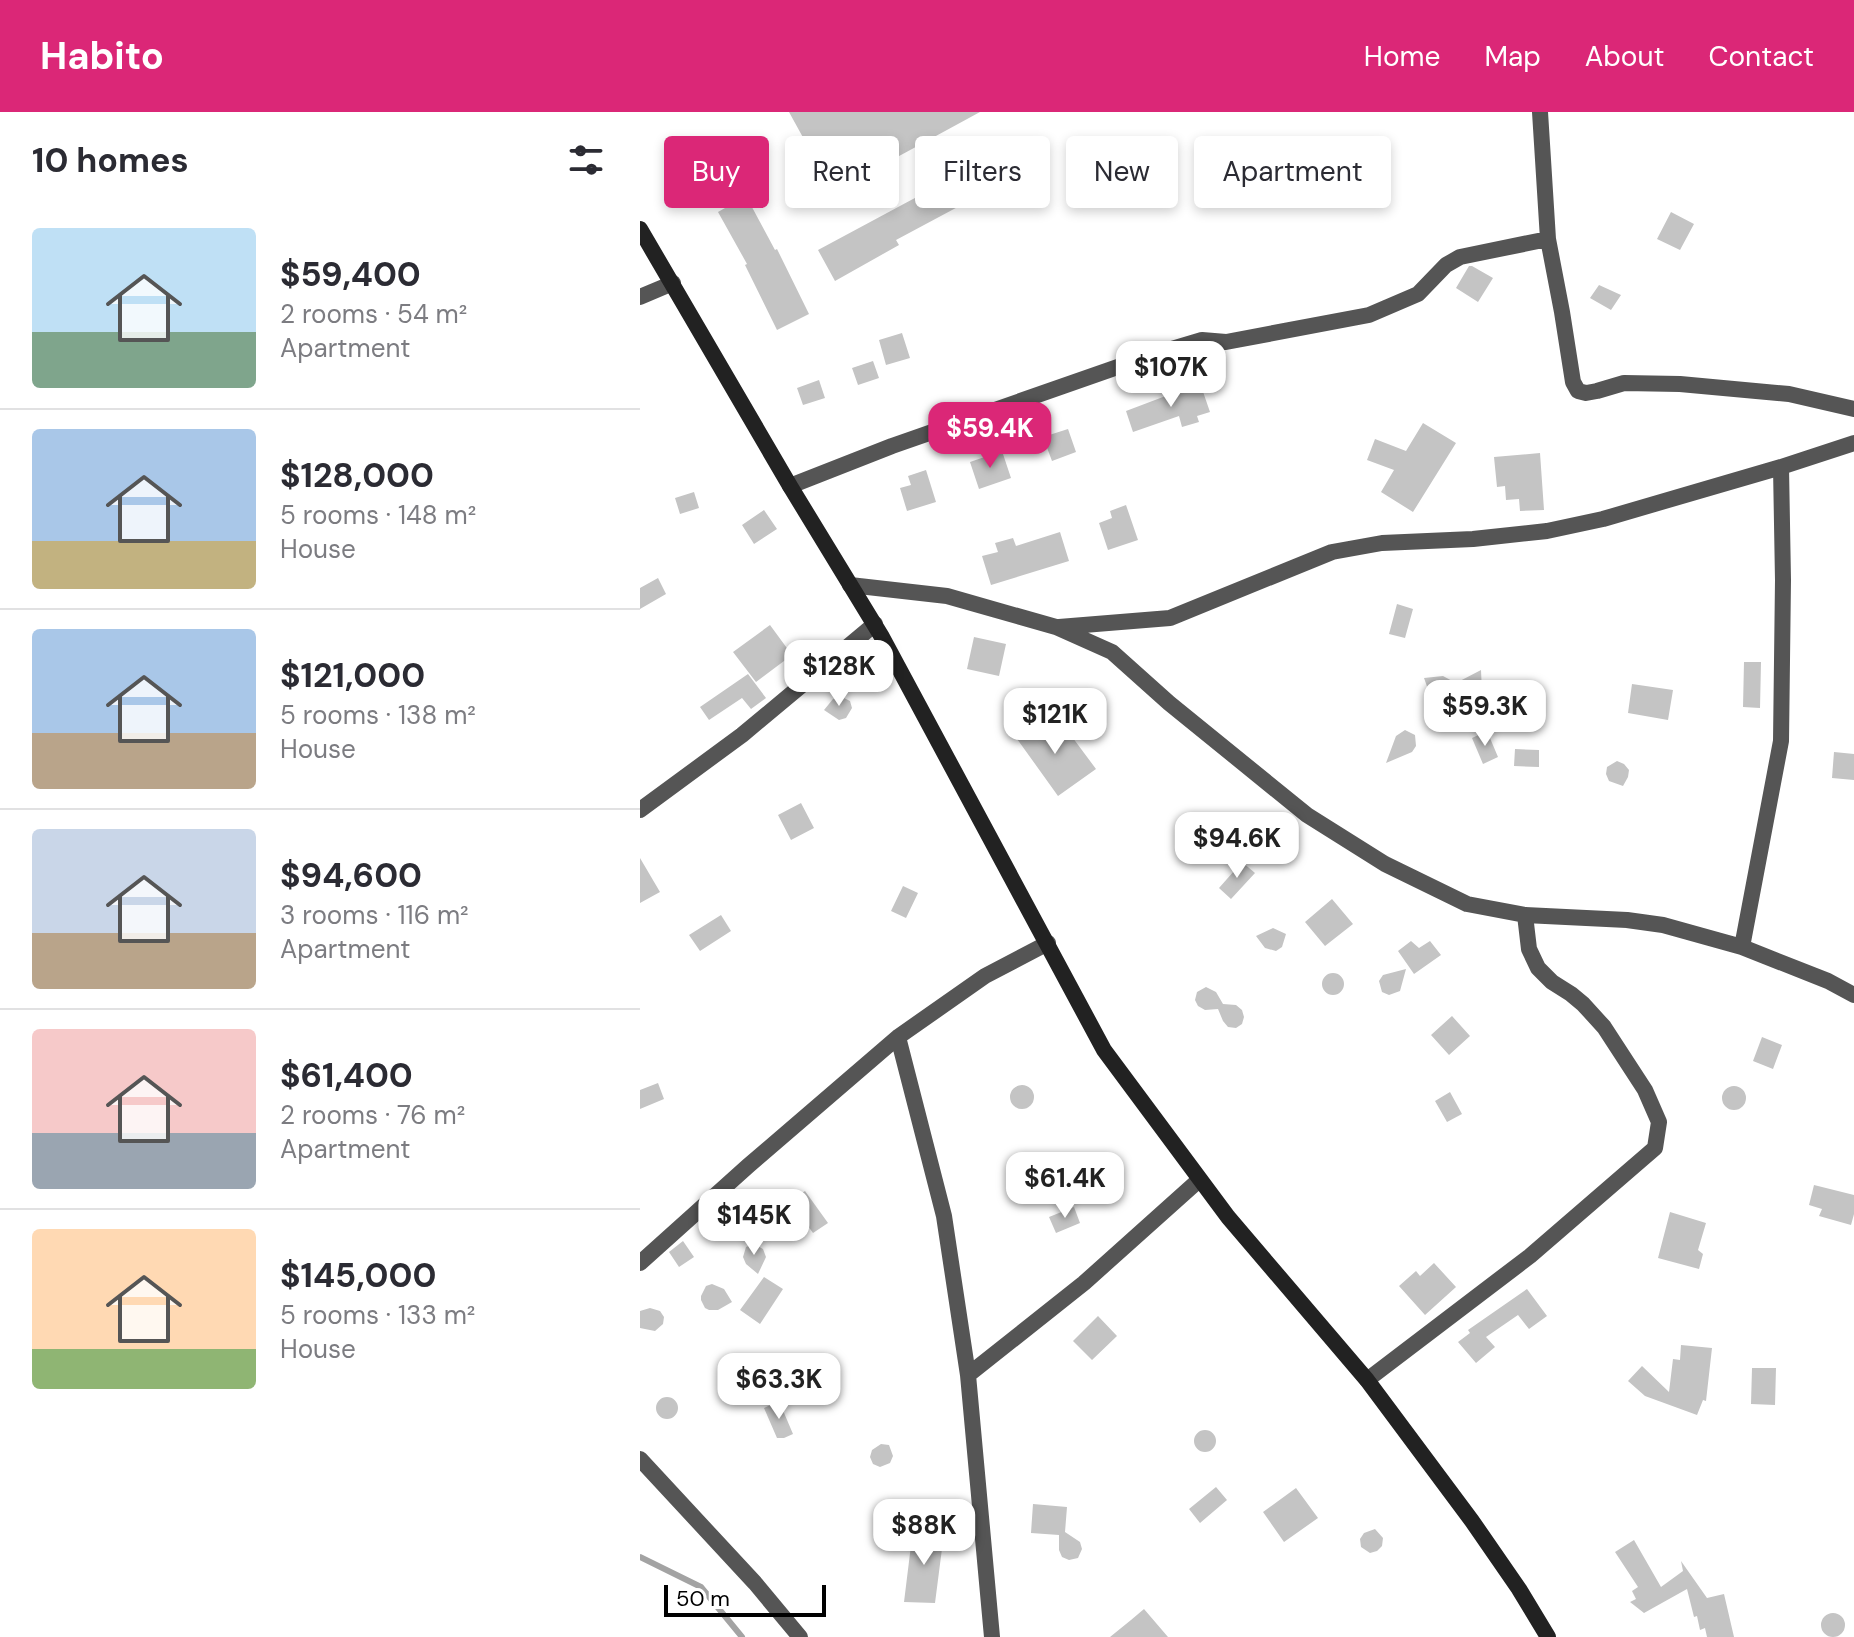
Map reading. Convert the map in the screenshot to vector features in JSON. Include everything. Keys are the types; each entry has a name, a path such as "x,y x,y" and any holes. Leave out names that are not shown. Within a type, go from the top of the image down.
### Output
{"street":[{"path":"1540,112 1548,239 1573,382 1578,391 1586,393 1624,383 1680,384 1789,394 1854,409"},
{"path":"640,229 790,486 875,624 1104,1050 1228,1217 1367,1380 1472,1521 1548,1637"},
{"path":"790,486 892,446 1202,340 1226,342 1369,315 1418,294 1446,265 1460,257 1548,239"},
{"path":"640,297 673,283"},
{"path":"1056,627 1170,618 1332,552 1382,543 1473,539 1547,531 1603,519 1854,443"},
{"path":"1742,947 1781,741 1781,467"},
{"path":"850,585 947,596 1056,627 1112,652 1169,703 1307,815 1385,864 1467,904 1525,915 1663,925 1742,947 1828,981 1854,995"},
{"path":"640,810 742,735 875,624"},
{"path":"1367,1380 1530,1256 1655,1148 1659,1122 1645,1090 1604,1027 1583,1004 1538,968 1529,949 1525,915"},
{"path":"640,1263 898,1037 985,976 1048,943"},
{"path":"898,1037 944,1216 968,1375 992,1637"},
{"path":"968,1375 1084,1283 1199,1180"},
{"path":"640,1459 755,1583 800,1637"}],"building":[{"path":"789,112 980,112 936,136 915,136 915,147 899,156 899,136 802,136"},
{"path":"915,198 915,208 956,208 896,240 899,245 835,281 818,250"},
{"path":"725,208 752,208 809,314 777,330 747,264 718,212"},
{"path":"1671,212 1694,224 1680,250 1657,239"},
{"path":"1469,266 1493,278 1478,302 1456,288"},
{"path":"1599,285 1621,295 1611,310 1590,298"},
{"path":"902,333 910,358 886,365 879,340"},
{"path":"873,361 879,378 858,385 852,368"},
{"path":"819,380 825,398 803,405 797,388"},
{"path":"1200,383 1210,412 1197,416 1199,422 1182,427 1179,416 1133,432 1126,411"},
{"path":"1423,423 1456,443 1413,512 1381,492 1394,470 1367,460 1375,439 1406,451"},
{"path":"1068,429 1076,452 1052,461 1043,437"},
{"path":"1002,451 1011,478 979,489 970,462"},
{"path":"1540,453 1544,510 1520,511 1519,499 1506,500 1505,486 1497,487 1494,457"},
{"path":"926,470 936,502 907,511 900,488 911,485 908,476"},
{"path":"694,492 699,508 680,514 675,498"},
{"path":"1126,505 1138,540 1108,550 1099,523 1112,518 1110,511"},
{"path":"764,510 777,529 754,544 742,525"},
{"path":"1060,532 1069,561 991,585 982,556 998,552 995,543 1013,538 1016,546"},
{"path":"658,578 666,594 640,609 640,588"},
{"path":"1397,604 1413,609 1405,638 1389,634"},
{"path":"770,625 792,655 756,682 733,652"},
{"path":"974,637 1006,644 999,676 967,669"},
{"path":"1744,662 1761,662 1760,708 1743,707"},
{"path":"1481,670 1482,692 1473,699 1453,690 1442,698 1435,697 1429,692 1424,678 1443,676 1456,683"},
{"path":"748,674 766,698 751,709 742,698 709,720 700,707"},
{"path":"1632,684 1673,690 1668,720 1628,713"},
{"path":"840,696 850,701 852,708 846,718 839,720 824,710"},
{"path":"1028,717 1048,737 1064,726 1096,769 1058,796 1015,736"},
{"path":"1405,730 1415,735 1416,746 1412,752 1386,763 1396,736"},
{"path":"1487,731 1498,757 1483,764 1472,738"},
{"path":"1515,749 1539,750 1539,767 1514,766"},
{"path":"1834,752 1854,754 1854,780 1832,778"},
{"path":"1617,761 1629,770 1623,786 1609,781 1606,774 1607,767"},
{"path":"801,803 814,828 791,840 778,815"},
{"path":"640,858 660,892 640,903"},
{"path":"1242,862 1255,873 1231,899 1219,888"},
{"path":"903,886 918,893 906,918 891,911"},
{"path":"1332,899 1353,924 1325,946 1305,922"},
{"path":"721,915 731,931 700,951 689,935"},
{"path":"1273,928 1286,934 1282,947 1276,951 1265,948 1256,936"},
{"path":"1411,941 1419,948 1430,941 1441,955 1414,974 1398,951"},
{"path":"1406,969 1400,991 1389,995 1382,992 1379,981 1383,975"},
{"path":"1329,973 1337,973 1344,984 1337,995 1329,995 1322,988 1322,980"},
{"path":"1206,987 1216,992 1223,1004 1236,1005 1242,1010 1242,1024 1236,1028 1228,1027 1218,1009 1205,1010 1198,1006 1195,1000 1197,992"},
{"path":"1452,1016 1470,1036 1449,1055 1431,1035"},
{"path":"1762,1037 1782,1045 1773,1069 1753,1061"},
{"path":"658,1083 664,1099 640,1109 640,1090"},
{"path":"1022,1085 1033,1092 1034,1097 1027,1108 1022,1109 1011,1102 1010,1097 1017,1086"},
{"path":"1734,1086 1742,1090 1746,1098 1742,1106 1734,1110 1726,1106 1722,1098 1726,1090"},
{"path":"1450,1092 1462,1114 1447,1122 1435,1101"},
{"path":"1023,1160 1034,1162 1038,1168 1038,1175 1029,1182 1010,1173"},
{"path":"1814,1185 1854,1195 1851,1225 1819,1216 1822,1209 1809,1205"},
{"path":"805,1191 828,1223 813,1233 790,1201"},
{"path":"1074,1207 1080,1223 1056,1233 1049,1217"},
{"path":"1670,1212 1706,1223 1698,1250 1703,1254 1699,1269 1658,1258"},
{"path":"683,1241 694,1257 679,1267 669,1252"},
{"path":"754,1244 763,1249 766,1257 758,1274 743,1257 746,1247"},
{"path":"1434,1263 1456,1287 1425,1315 1399,1286 1416,1271 1420,1276"},
{"path":"764,1277 783,1289 760,1324 740,1310"},
{"path":"712,1284 724,1289 732,1302 718,1310 705,1308 701,1296 706,1286"},
{"path":"1527,1289 1547,1316 1529,1329 1518,1315 1486,1337 1495,1347 1476,1363 1458,1342 1470,1333 1468,1330"},
{"path":"650,1308 660,1311 664,1317 663,1324 655,1331 640,1328 640,1311"},
{"path":"1098,1316 1117,1336 1092,1360 1073,1341"},
{"path":"1681,1345 1712,1348 1706,1401 1703,1400 1697,1415 1645,1396 1628,1381 1642,1366 1669,1392 1673,1359 1680,1360"},
{"path":"1752,1368 1776,1368 1775,1405 1751,1404"},
{"path":"663,1397 671,1397 678,1408 671,1419 663,1419 656,1412 656,1404"},
{"path":"779,1401 793,1434 784,1438 777,1438 764,1408"},
{"path":"1201,1430 1209,1430 1216,1441 1209,1452 1201,1452 1194,1445 1194,1437"},
{"path":"881,1444 889,1445 893,1456 890,1463 880,1467 873,1464 870,1457 872,1450"},
{"path":"1216,1487 1227,1500 1200,1523 1189,1509"},
{"path":"1296,1488 1318,1518 1284,1542 1263,1512"},
{"path":"1033,1504 1067,1507 1065,1532 1080,1542 1082,1549 1078,1558 1069,1560 1062,1557 1059,1535 1031,1533"},
{"path":"913,1529 944,1533 935,1603 904,1602"},
{"path":"1375,1529 1383,1538 1382,1546 1370,1553 1361,1547 1360,1539 1364,1533"},
{"path":"1634,1540 1661,1587 1683,1571 1681,1561 1707,1598 1724,1594 1734,1637 1707,1637 1705,1628 1700,1630 1687,1589 1644,1613 1630,1602 1636,1599 1632,1591 1638,1587 1615,1552"},
{"path":"1144,1609 1168,1637 1110,1637 1131,1620"},
{"path":"1833,1613 1841,1617 1845,1625 1841,1633 1833,1637 1825,1633 1821,1625 1825,1617"}],"waterway":[{"path":"640,1557 701,1587 742,1637"}]}
